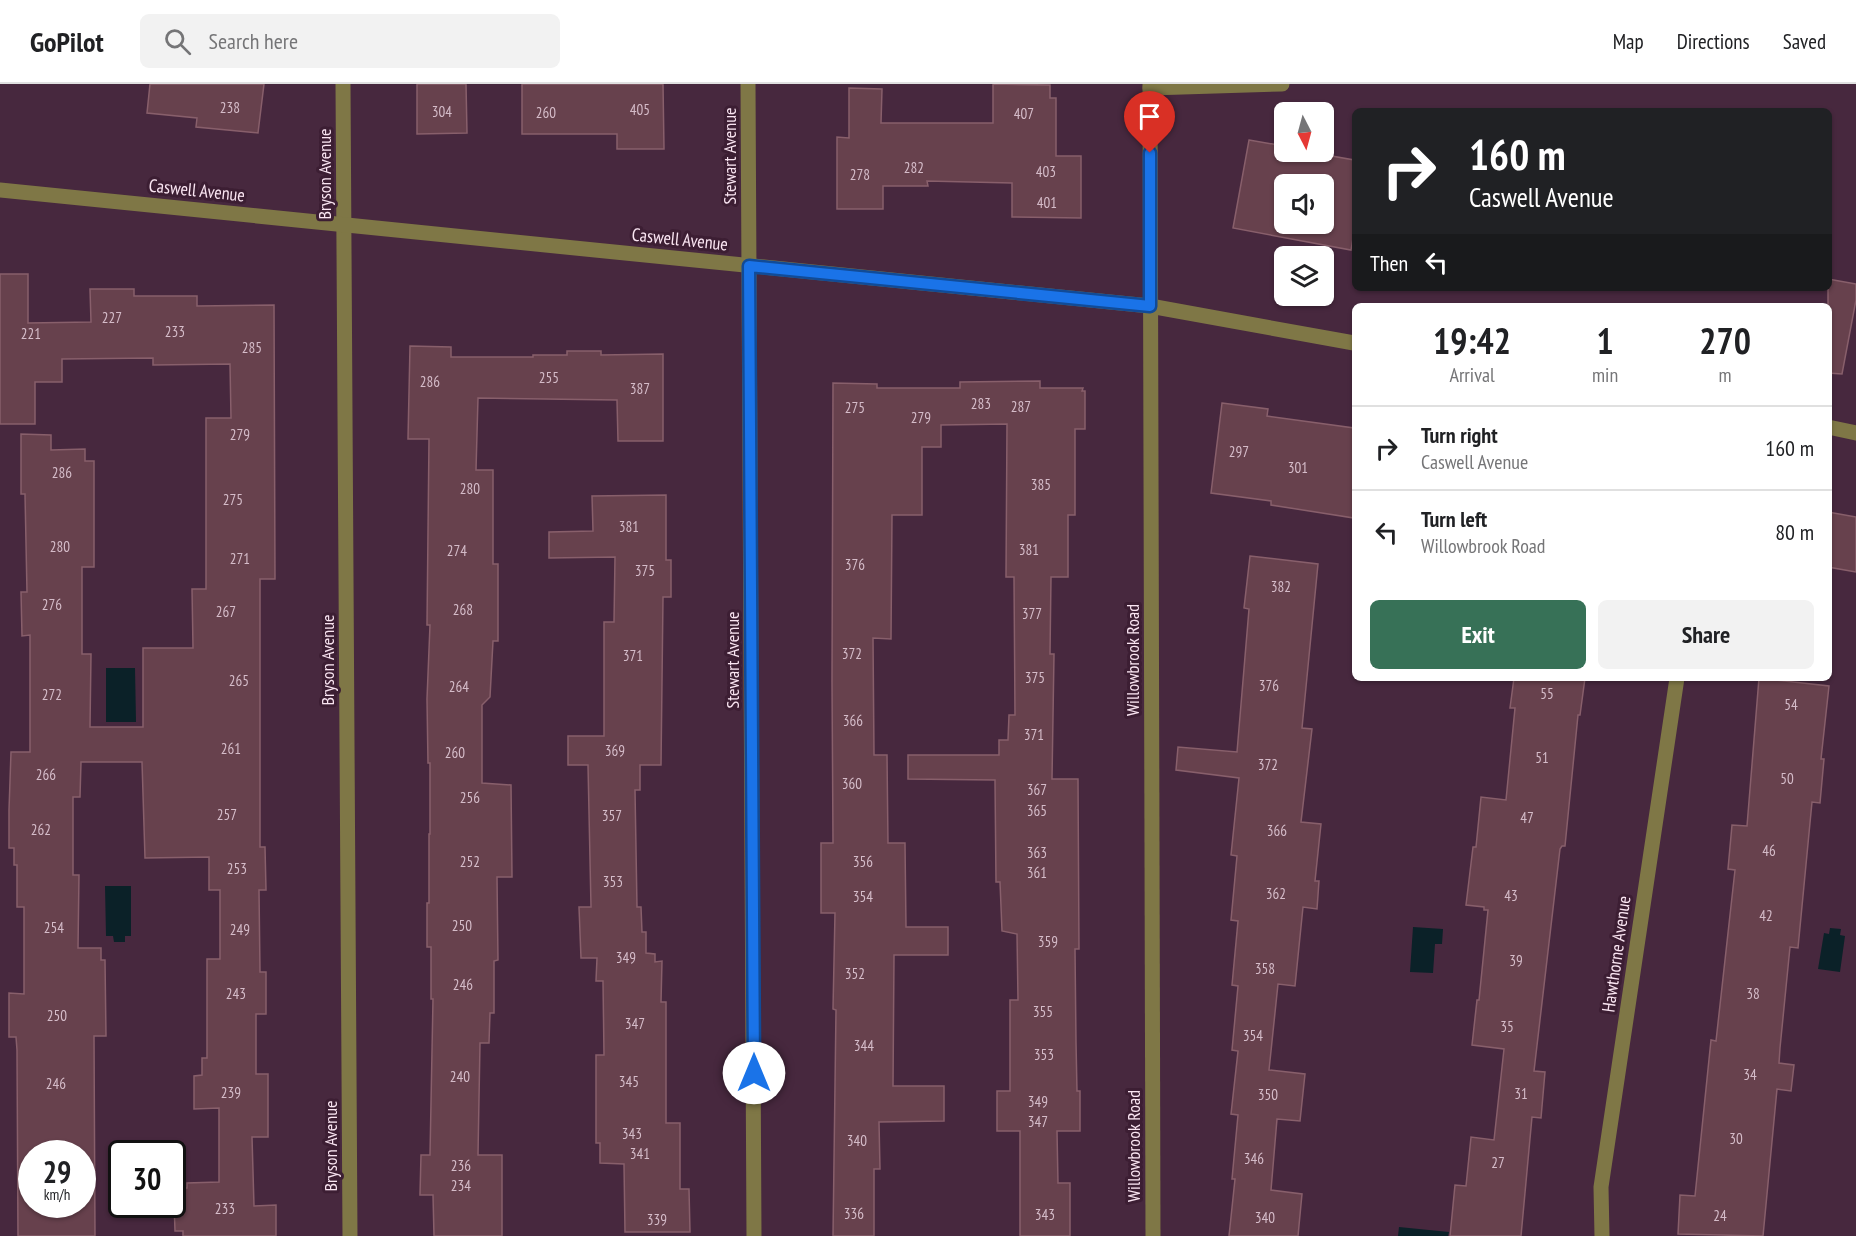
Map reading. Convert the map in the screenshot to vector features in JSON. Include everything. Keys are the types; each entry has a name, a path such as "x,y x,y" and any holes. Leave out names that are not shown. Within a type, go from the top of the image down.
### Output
{"street":[{"name":"Bryson Avenue","path":"343,84 350,1236"},
{"name":"Stewart Avenue","path":"748,84 754,1236"},
{"path":"1150,86 1282,84"},
{"name":"Willowbrook Road","path":"1150,86 1153,1236"},
{"name":"Caswell Avenue","path":"0,190 1150,306 1352,343"},
{"path":"1832,429 1856,432"},
{"name":"Hawthorne Avenue","path":"1602,1236 1601,1187 1677,681"}],"water":[{"path":"106,668 135,668 136,722 106,722"},
{"path":"105,886 131,886 131,936 125,936 125,942 114,942 113,936 106,936"},
{"path":"1413,927 1443,929 1442,944 1435,944 1433,973 1410,972"},
{"path":"1830,928 1841,929 1840,935 1845,936 1840,972 1818,969 1824,933 1829,934"},
{"path":"1399,1227 1449,1232 1448,1236 1398,1236"}],"building":[{"path":"150,84 264,84 258,133 196,127 197,118 147,113"},
{"path":"417,84 466,84 467,133 417,134"},
{"path":"522,84 663,84 664,149 617,149 617,134 522,134"},
{"path":"993,84 1050,85 1050,98 1056,98 1056,156 1081,156 1081,218 1012,217 1012,183 927,181 928,186 883,186 883,209 837,209 837,137 849,138 849,88 882,89 881,123 993,123"},
{"path":"1249,140 1274,144 1274,162 1334,162 1334,156 1352,160 1351,250 1233,228"},
{"path":"0,274 28,274 28,323 91,322 90,289 134,289 134,296 197,296 197,306 274,305 275,579 260,579 260,847 265,847 266,890 259,890 260,972 266,972 266,1014 256,1014 256,1074 268,1074 268,1137 252,1137 254,1206 276,1205 276,1236 183,1236 183,1231 175,1231 175,1218 186,1218 187,1183 219,1182 219,1108 194,1109 194,1076 202,1075 202,1058 207,1058 207,959 220,959 220,890 209,890 209,857 145,858 142,762 81,762 80,797 73,797 73,875 79,875 78,948 101,948 101,960 105,960 106,1036 94,1036 95,1140 18,1140 18,1218 95,1218 95,1236 18,1236 17,1050 16,1037 9,1037 9,993 24,994 24,907 17,907 17,865 14,865 14,848 9,848 9,810 11,752 30,752 30,635 22,636 21,592 27,592 25,494 21,494 21,434 51,435 51,450 85,449 85,461 94,461 94,567 82,567 82,654 91,654 90,727 143,727 143,648 193,648 192,589 206,589 206,418 231,418 230,364 153,365 153,358 62,359 62,382 35,382 35,424 0,424"},
{"path":"1832,280 1856,284 1856,300 1842,374 1832,373 1832,303 1828,303 1828,291 1832,291"},
{"path":"410,346 451,347 451,357 533,357 533,355 567,355 567,351 601,351 601,355 663,354 663,441 618,441 617,400 478,398 476,470 493,470 493,564 498,564 498,641 493,641 490,697 482,705 482,783 511,785 512,877 497,877 498,960 494,961 494,1013 490,1013 489,1043 480,1043 478,1155 502,1155 502,1236 434,1236 433,1195 420,1195 421,1155 430,1155 433,999 431,999 431,947 427,947 430,834 427,699 430,625 427,625 429,439 408,439"},
{"path":"1040,381 1040,388 1083,388 1082,391 1085,391 1085,429 1075,429 1075,515 1068,515 1068,577 1051,577 1050,654 1054,654 1052,779 1078,779 1079,949 1075,949 1077,1091 1080,1091 1080,1131 1057,1131 1058,1183 1070,1183 1070,1236 1020,1236 1020,1131 997,1131 997,1091 1010,1091 1010,1000 1018,1000 1017,934 1002,931 1000,882 996,882 995,780 908,779 908,755 999,755 999,740 1008,740 1009,715 1015,715 1014,577 1006,577 1007,424 941,425 941,447 922,447 922,515 892,515 891,639 873,638 874,755 887,755 888,843 905,843 906,927 948,927 948,955 894,955 893,1086 944,1086 944,1121 879,1122 880,1169 874,1169 874,1236 833,1236 835,913 821,913 821,843 833,843 833,383 877,384 877,388 960,388 960,382"},
{"path":"1222,403 1268,409 1267,416 1352,428 1352,518 1271,505 1271,501 1211,493"},
{"path":"666,495 666,560 671,560 671,597 663,597 661,765 640,765 640,790 635,790 637,907 641,907 642,932 646,932 646,953 655,954 655,962 662,961 661,1002 666,1002 666,1123 680,1123 680,1189 689,1189 690,1232 625,1232 624,1164 600,1163 600,1143 596,1143 596,1055 604,1055 603,981 596,981 597,958 581,958 579,907 591,907 588,765 568,765 568,736 604,736 604,622 614,622 615,557 549,558 549,532 593,531 592,496"},
{"path":"1832,513 1856,517 1856,572 1832,568"},
{"path":"1250,556 1318,564 1302,728 1312,729 1301,822 1321,824 1315,881 1319,881 1317,909 1303,907 1295,986 1278,984 1269,1070 1305,1074 1300,1121 1277,1119 1271,1190 1302,1194 1298,1236 1229,1236 1238,1115 1231,1114 1238,1051 1232,1050 1238,986 1232,985 1238,921 1231,920 1237,856 1231,855 1239,778 1176,770 1178,747 1237,752 1249,609 1244,608"},
{"path":"1514,681 1585,681 1580,715 1578,715 1565,846 1560,849 1534,1071 1545,1072 1541,1118 1532,1117 1521,1236 1450,1236 1455,1185 1466,1186 1471,1137 1494,1140 1504,1049 1472,1045 1488,910 1484,910 1484,907 1466,905 1473,847 1476,847 1481,797 1506,800 1515,708 1510,708"},
{"path":"1759,681 1785,681 1829,686 1821,759 1824,759 1820,803 1812,802 1798,948 1790,947 1780,1048 1779,1063 1794,1065 1791,1091 1777,1089 1763,1236 1678,1234 1680,1195 1695,1196 1711,1040 1716,1041 1735,870 1728,869 1732,825 1747,826"}],"route":[{"path":"754,1073 749,266 1150,306 1150,153"}]}
